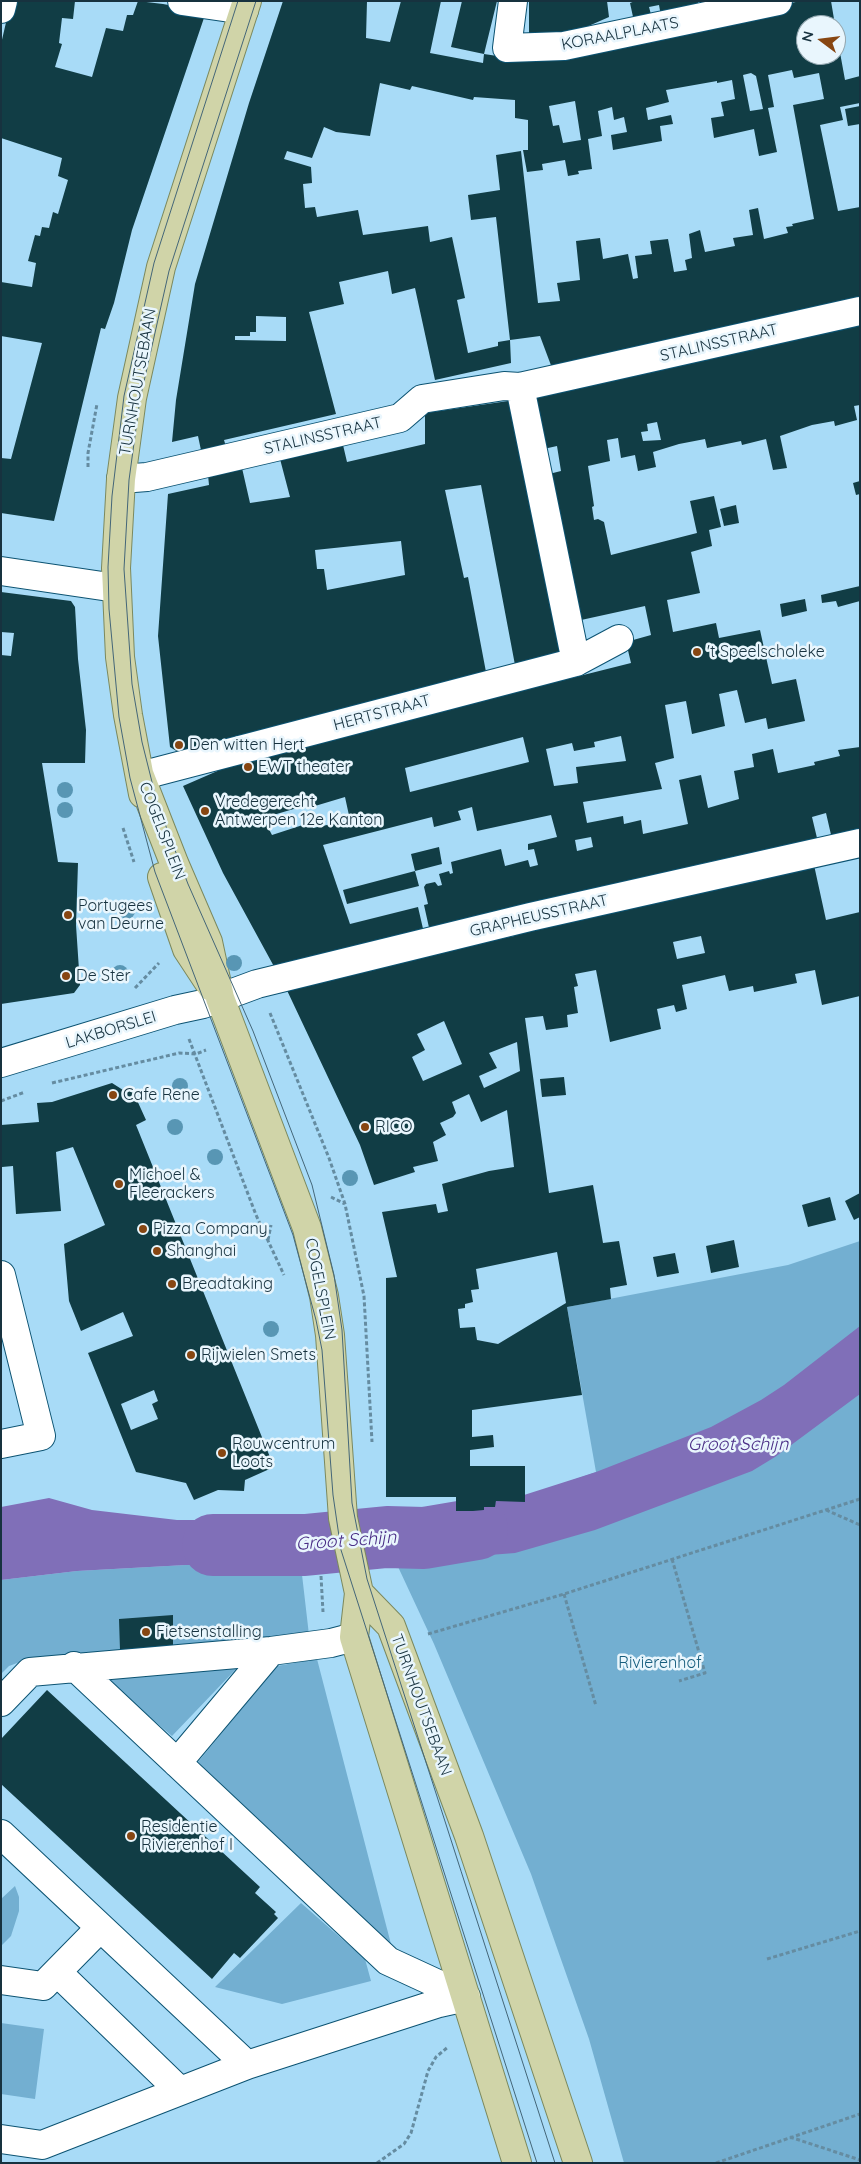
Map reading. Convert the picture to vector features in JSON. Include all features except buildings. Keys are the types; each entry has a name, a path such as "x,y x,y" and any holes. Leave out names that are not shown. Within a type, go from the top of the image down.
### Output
{"main road":[{"name":"TURNHOUTSEBAAN","path":"140,776 123,684 116,588 121,479 132,398 161,267 246,6"},
{"name":"COGELSPLEIN","path":"140,776 149,838 182,937 187,949 220,998 308,1228 324,1296 330,1335 343,1518 360,1593"},
{"name":"TURNHOUTSEBAAN","path":"360,1593 391,1626 469,1836 578,2163"},
{"path":"360,1593 354,1637 517,2163"}],"street":[{"path":"1,9 3,1"},
{"path":"182,1 246,6"},
{"name":"KORAALPLAATS","path":"513,1 507,48 564,46 778,1"},
{"name":"STALINSSTRAAT","path":"121,479 147,477 400,418 422,399 504,386 520,387 860,312"},
{"path":"520,387 576,662"},
{"path":"1,571 116,588"},
{"name":"HERTSTRAAT","path":"140,776 576,662 619,638"},
{"name":"GRAPHEUSSTRAAT","path":"220,998 257,984 414,945 860,843"},
{"name":"LAKBORSLEI","path":"1,1063 220,998"},
{"path":"1,1275 11,1354 41,1436 1,1444"},
{"path":"1,1702 30,1672 74,1666 271,1651 331,1643 354,1637"},
{"path":"177,1763 271,1651"},
{"path":"74,1666 388,1961 466,1997"},
{"path":"1,1834 247,2066"},
{"path":"1,1980 43,1986 100,1928"},
{"path":"57,1972 180,2091"},
{"path":"1,2139 42,2145 247,2066 439,2003 466,1997"}],"path":[{"path":"275,1038 280,1036"},
{"path":"49,1084 179,1053 196,1054 268,1242 285,1277"},
{"path":"200,1065 208,1062"},
{"path":"1,1101 31,1090"},
{"path":"328,1196 345,1204"},
{"path":"268,1242 272,1219"},
{"path":"427,1634 564,1594 860,1499"},
{"path":"826,1510 860,1525"},
{"path":"672,1559 705,1673 679,1681"},
{"path":"320,1568 323,1615"},
{"path":"564,1594 596,1706"},
{"path":"767,1959 860,1931"},
{"path":"377,2163 404,2144 416,2121 428,2071 445,2048 456,2045"},
{"path":"716,2163 860,2114"},
{"path":"790,2137 860,2160"}],"green space":[{"name":"Rivierenhof","path":"860,1241 860,2163 624,2163 589,2039 531,1874 434,1644 393,1556 389,1513 473,1511 484,1507 495,1507 596,1472 567,1307 788,1265"},
{"path":"186,1565 301,1566 309,1635 31,1658 9,1666 1,1674 1,1580 77,1571"},
{"path":"317,1659 392,1948 198,1762 277,1666"},
{"path":"237,1668 172,1736 106,1680"},
{"path":"15,1886 19,1897 19,1911 11,1936 1,1946 1,1899"},
{"path":"301,1903 365,1959 371,1981 282,2004 215,1987"},
{"path":"1,2023 44,2029 35,2099 1,2094"}],"water":[{"name":"Groot Schijn","path":"860,1326 860,1394 775,1457 752,1471 595,1530 515,1553 464,1557 393,1556 389,1513 473,1511 484,1507 494,1507 496,1501 524,1495 596,1472 711,1427 761,1400 784,1385"},
{"name":"Groot Schijn","path":"49,1498 92,1510 177,1520 297,1520 301,1566 186,1565 77,1571 1,1580 1,1507"}],"waterway":[{"name":"Groot Schijn","path":"213,1545 305,1545 387,1537 424,1538 477,1529"}],"tram line":[{"path":"238,1 154,263 124,396 112,496 108,567 109,609 119,717 130,778 155,872 293,1235 316,1320 322,1350 333,1495 341,1550 537,2163"},
{"path":"256,1 169,271 140,399 129,480 124,569 132,684 142,742 156,798 168,832 188,884 253,1031 312,1185 334,1275 342,1330 352,1503 367,1579 555,2163"}],"place":[{"name":"'t Speelscholeke","path":"697,652"},
{"name":"Den witten Hert","path":"179,745"},
{"name":"EWT theater","path":"248,767"},
{"name":"Vredegerecht Antwerpen 12e Kanton","path":"205,811"},
{"name":"Portugees van Deurne","path":"68,915"},
{"name":"De Ster","path":"66,976"},
{"name":"Cafe Rene","path":"113,1095"},
{"name":"RICO","path":"365,1127"},
{"name":"Michoel & Fleerackers","path":"119,1184"},
{"name":"Pizza Company","path":"143,1229"},
{"name":"Shanghai","path":"157,1251"},
{"name":"Breadtaking","path":"172,1284"},
{"name":"Rijwielen Smets","path":"191,1355"},
{"name":"Rouwcentrum Loots","path":"222,1453"},
{"name":"Fietsenstalling","path":"146,1632"},
{"name":"Residentie Rivierenhof I","path":"131,1836"}]}
